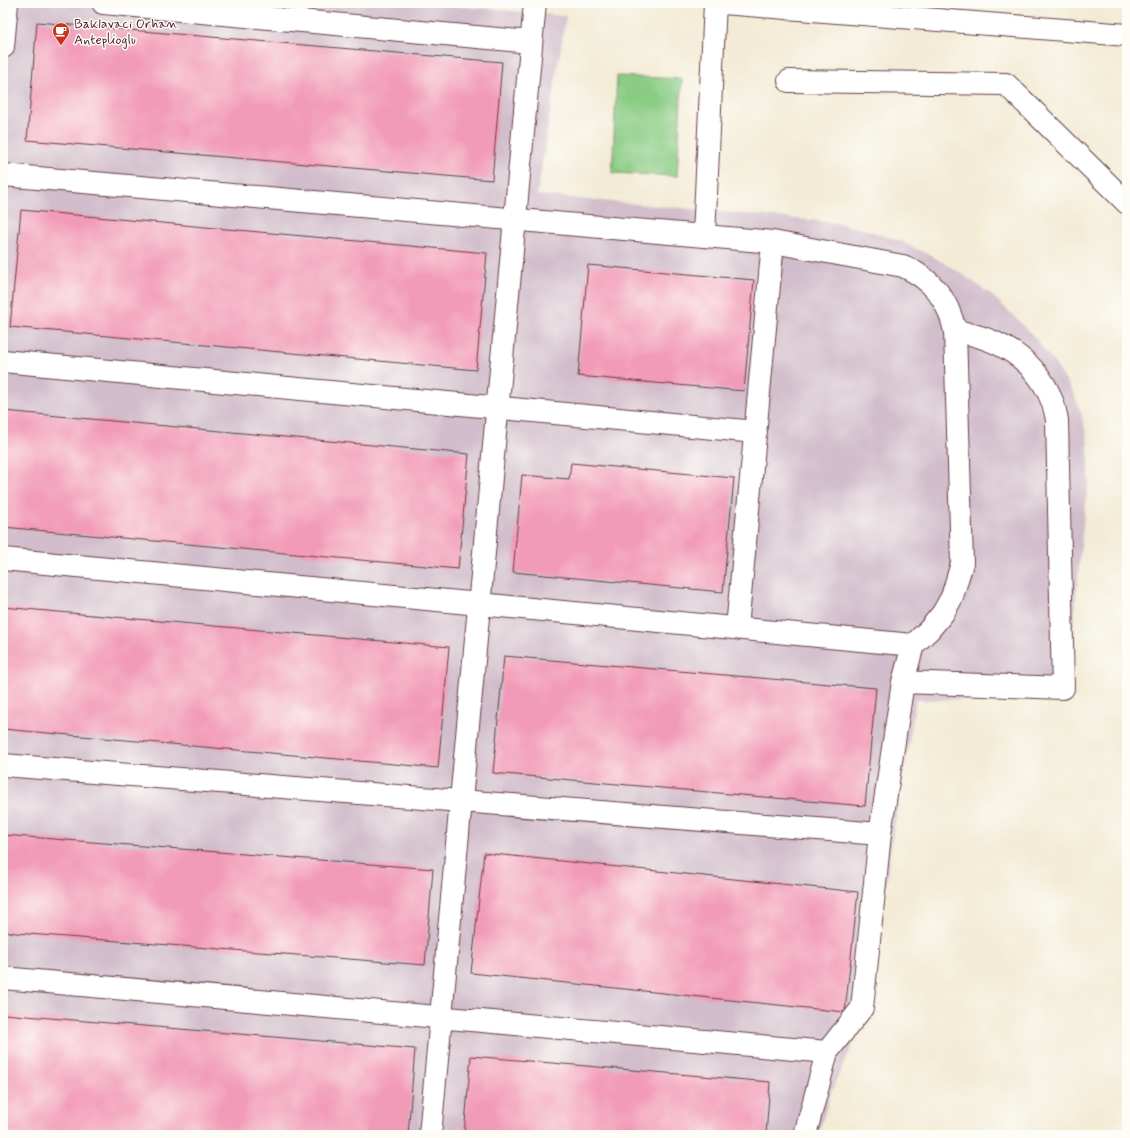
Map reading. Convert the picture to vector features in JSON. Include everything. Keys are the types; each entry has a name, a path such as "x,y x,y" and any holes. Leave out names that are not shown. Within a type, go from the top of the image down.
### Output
{"street":[{"path":"3,47 7,3"},
{"path":"103,3 531,42"},
{"path":"430,1135 535,3"},
{"path":"704,236 715,3"},
{"path":"723,3 1127,35"},
{"path":"788,81 1006,84 1127,203"},
{"path":"3,174 773,242 889,263 916,272 938,291 951,316 954,330 962,563 954,592 943,613 930,630 913,644 903,682 880,834 862,1008 827,1052 805,1135"},
{"path":"737,628 773,242"},
{"path":"903,682 1063,688 1058,420 1055,404 1044,383 1016,354 987,338 954,330"},
{"path":"3,361 756,432"},
{"path":"3,559 913,644"},
{"path":"3,765 880,834"},
{"path":"3,978 827,1052"}],"shaded area":[{"path":"3,3 422,3 566,16 537,195 831,222 866,230 900,241 932,256 962,274 989,293 1035,338 1055,364 1073,392 1081,413 1087,436 1089,459 1089,482 1085,505 1066,698 916,700 889,859 873,1005 843,1065 831,1093 818,1135 3,1135"}],"green space":[{"path":"617,76 682,79 677,176 612,173"}],"building":[{"path":"37,22 502,62 492,180 27,140"},
{"path":"21,210 487,253 476,370 10,327"},
{"path":"588,265 754,280 744,391 578,376"},
{"path":"4,411 469,454 458,569 3,527"},
{"path":"571,463 734,478 723,592 513,572 522,475 569,479"},
{"path":"3,607 449,647 438,768 3,729"},
{"path":"504,656 876,688 865,806 493,773"},
{"path":"3,835 433,869 425,965 3,932"},
{"path":"484,853 858,892 845,1012 471,973"},
{"path":"3,1014 415,1049 408,1135 38,1135 3,1132"},
{"path":"471,1056 770,1082 766,1135 464,1135"}],"place":[{"name":"Baklavaci Orhan Anteplioglu","path":"61,46"}]}
